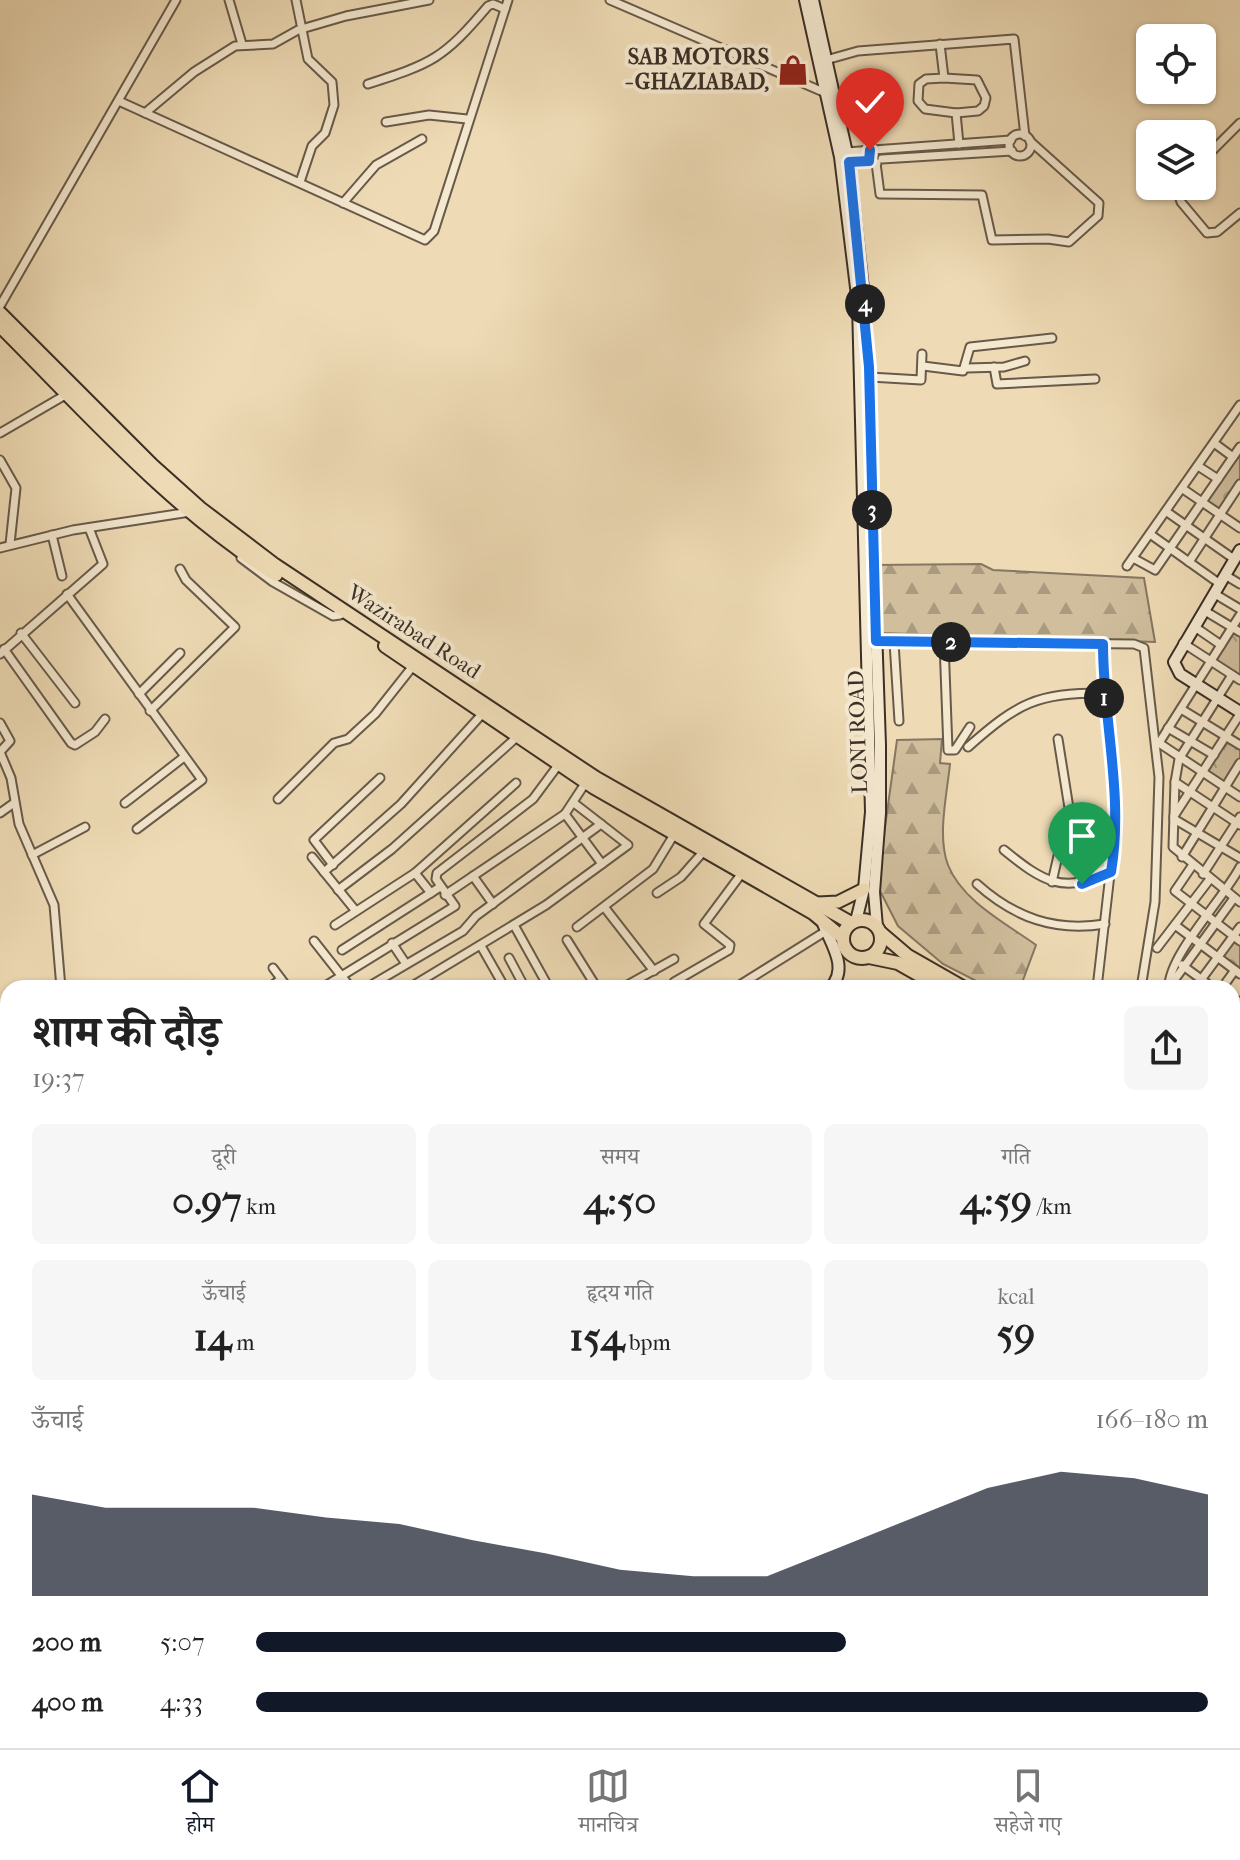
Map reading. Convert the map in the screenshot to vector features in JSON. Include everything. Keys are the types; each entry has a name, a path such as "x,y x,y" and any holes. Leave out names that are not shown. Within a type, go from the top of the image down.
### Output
{"highway":[{"name":"Wazirabad Road","path":"0,313 193,508 589,778 678,830 854,922"},
{"name":"Wazirabad Road","path":"0,326 67,394 193,508 268,570 340,615 559,764 589,778"},
{"name":"Wazirabad Road","path":"678,830 704,851 843,938"},
{"path":"928,980 898,963 851,954 843,938 854,922 865,920 908,956 950,980"},
{"path":"866,957 879,949 879,930"}],"main road":[{"path":"813,903 838,902 868,887"}],"street":[{"path":"0,306 121,102 176,0"},
{"path":"229,0 237,18 242,44"},
{"path":"296,0 308,59 332,82 334,105 325,133 312,146 300,182"},
{"path":"360,0 362,11"},
{"path":"145,113 204,64 242,44 273,44 303,28 362,11 429,0"},
{"path":"121,102 425,240 434,231 467,119 508,0"},
{"path":"610,0 830,94"},
{"name":"LONI ROAD","path":"805,0 848,157 870,377 876,753"},
{"name":"LONI ROAD","path":"813,0 826,60 858,304 880,813 868,887"},
{"path":"368,84 425,66 448,50 490,5 505,9"},
{"path":"826,60 858,51 1016,40 1028,138 1027,154 1021,156 1012,151 848,157"},
{"path":"940,44 944,78"},
{"path":"926,79 977,80 983,88 984,106 978,111 956,113 925,109 918,101 919,84 926,79"},
{"path":"956,113 959,144"},
{"path":"386,122 429,115 467,119"},
{"path":"1216,147 1240,123"},
{"path":"1018,135 1028,138 1099,203 1098,216 1069,242 1048,239 992,240 982,195 880,194 875,157 959,144 1011,140 1018,135"},
{"path":"343,203 376,165 422,139"},
{"path":"1011,140 1012,151"},
{"path":"1180,200 1207,233 1217,232 1240,213"},
{"path":"967,368 970,347 1052,338"},
{"path":"870,377 921,380 922,354"},
{"path":"923,366 961,371 1025,361"},
{"path":"994,367 997,384 1095,379"},
{"path":"0,433 67,394"},
{"path":"1127,566 1240,405"},
{"path":"1230,420 1240,427"},
{"path":"1214,443 1233,457"},
{"path":"1133,558 1154,572 1240,447"},
{"path":"0,460 16,488 10,544"},
{"path":"1198,466 1218,479"},
{"path":"1183,489 1240,528"},
{"path":"1189,562 1238,490"},
{"path":"0,548 193,508"},
{"path":"1167,512 1205,539 1238,556 1176,655 1176,668 1239,711 1174,817"},
{"path":"89,528 103,564 2,651 71,743 75,745 95,732 105,719"},
{"path":"1150,534 1220,584 1240,609"},
{"path":"52,535 62,576"},
{"path":"150,711 235,627 186,580 180,569"},
{"path":"1220,584 1240,584"},
{"path":"67,594 202,782 137,829"},
{"path":"1205,611 1236,630"},
{"path":"1240,615 1236,630 1221,645 1160,745 1240,797"},
{"path":"1195,627 1221,645"},
{"path":"21,633 75,703"},
{"path":"876,641 1134,644 1146,652 1159,777 1155,902 1142,980"},
{"path":"894,642 899,721"},
{"path":"944,642 948,750 955,750 970,727"},
{"path":"1183,643 1240,680"},
{"path":"1098,980 1117,833 1116,790 1103,693 1103,644"},
{"path":"139,694 180,653"},
{"path":"278,799 334,743 348,739 383,706 413,666"},
{"path":"1232,675 1179,759 1175,782 1173,847 1192,866 1234,897"},
{"path":"968,747 1010,712 1039,697 1103,693"},
{"path":"1181,709 1240,745"},
{"path":"324,872 401,804 483,713"},
{"path":"0,723 10,743 0,752 11,778 14,803 56,915 60,980"},
{"path":"1168,728 1214,755"},
{"path":"338,890 392,849 518,736"},
{"path":"1052,882 1069,808 1058,739"},
{"path":"125,803 184,757"},
{"path":"334,980 455,906 435,877 437,873 533,799 559,764"},
{"path":"1182,857 1239,767"},
{"path":"333,865 314,840 380,778"},
{"path":"342,950 431,893 443,891 473,876 565,814 589,778"},
{"path":"1157,948 1191,904 1221,847 1239,821 1175,782"},
{"path":"335,925 415,873 516,783"},
{"path":"0,813 14,803"},
{"path":"423,980 514,925 628,845 574,803"},
{"path":"565,814 602,864"},
{"path":"1174,817 1240,858"},
{"path":"380,980 463,931 493,904 601,824"},
{"path":"32,855 85,827"},
{"path":"577,927 653,869 678,830"},
{"path":"1004,850 1031,871 1052,882 1082,884 1111,872"},
{"path":"657,893 681,877 704,851"},
{"path":"312,857 355,910"},
{"path":"1192,866 1175,889 1237,938"},
{"path":"1173,980 1180,964 1212,920 1234,897 1240,867"},
{"path":"415,873 431,893"},
{"path":"677,980 729,950 730,945 704,924 742,873"},
{"path":"473,876 493,904"},
{"path":"977,884 1012,910 1051,925 1081,928 1105,924"},
{"path":"854,922 868,887"},
{"path":"868,887 879,930"},
{"path":"605,908 654,971"},
{"path":"514,925 545,980"},
{"path":"746,980 823,925 840,965 837,980"},
{"path":"1175,925 1238,972"},
{"path":"1180,964 1201,979 1237,938 1240,927"},
{"path":"567,940 592,980"},
{"path":"314,941 345,980"},
{"path":"392,943 406,964"},
{"path":"481,946 500,980"},
{"path":"509,958 521,980"},
{"path":"637,980 674,959"},
{"path":"273,968 281,979"}],"green space":[{"path":"1240,450 1240,479 1221,511 1204,501"},
{"path":"981,564 993,570 1144,578 1155,642 880,633 874,565"},
{"path":"1232,630 1240,635 1240,678 1212,660"},
{"path":"942,739 940,763 950,764 943,828 948,865 974,901 1036,945 1023,980 974,980 943,964 898,926 877,885 897,740"},
{"path":"1227,739 1240,747 1240,759 1225,784 1206,773"},
{"path":"1233,940 1240,946 1240,972 1220,957"}],"place":[{"name":"SAB MOTORS - GHAZIABAD,","path":"793,70"}],"route":[{"path":"870,150 869,161 849,162 869,367 876,641 1103,644 1103,693 1114,765 1117,833 1111,872 1082,884"}]}
